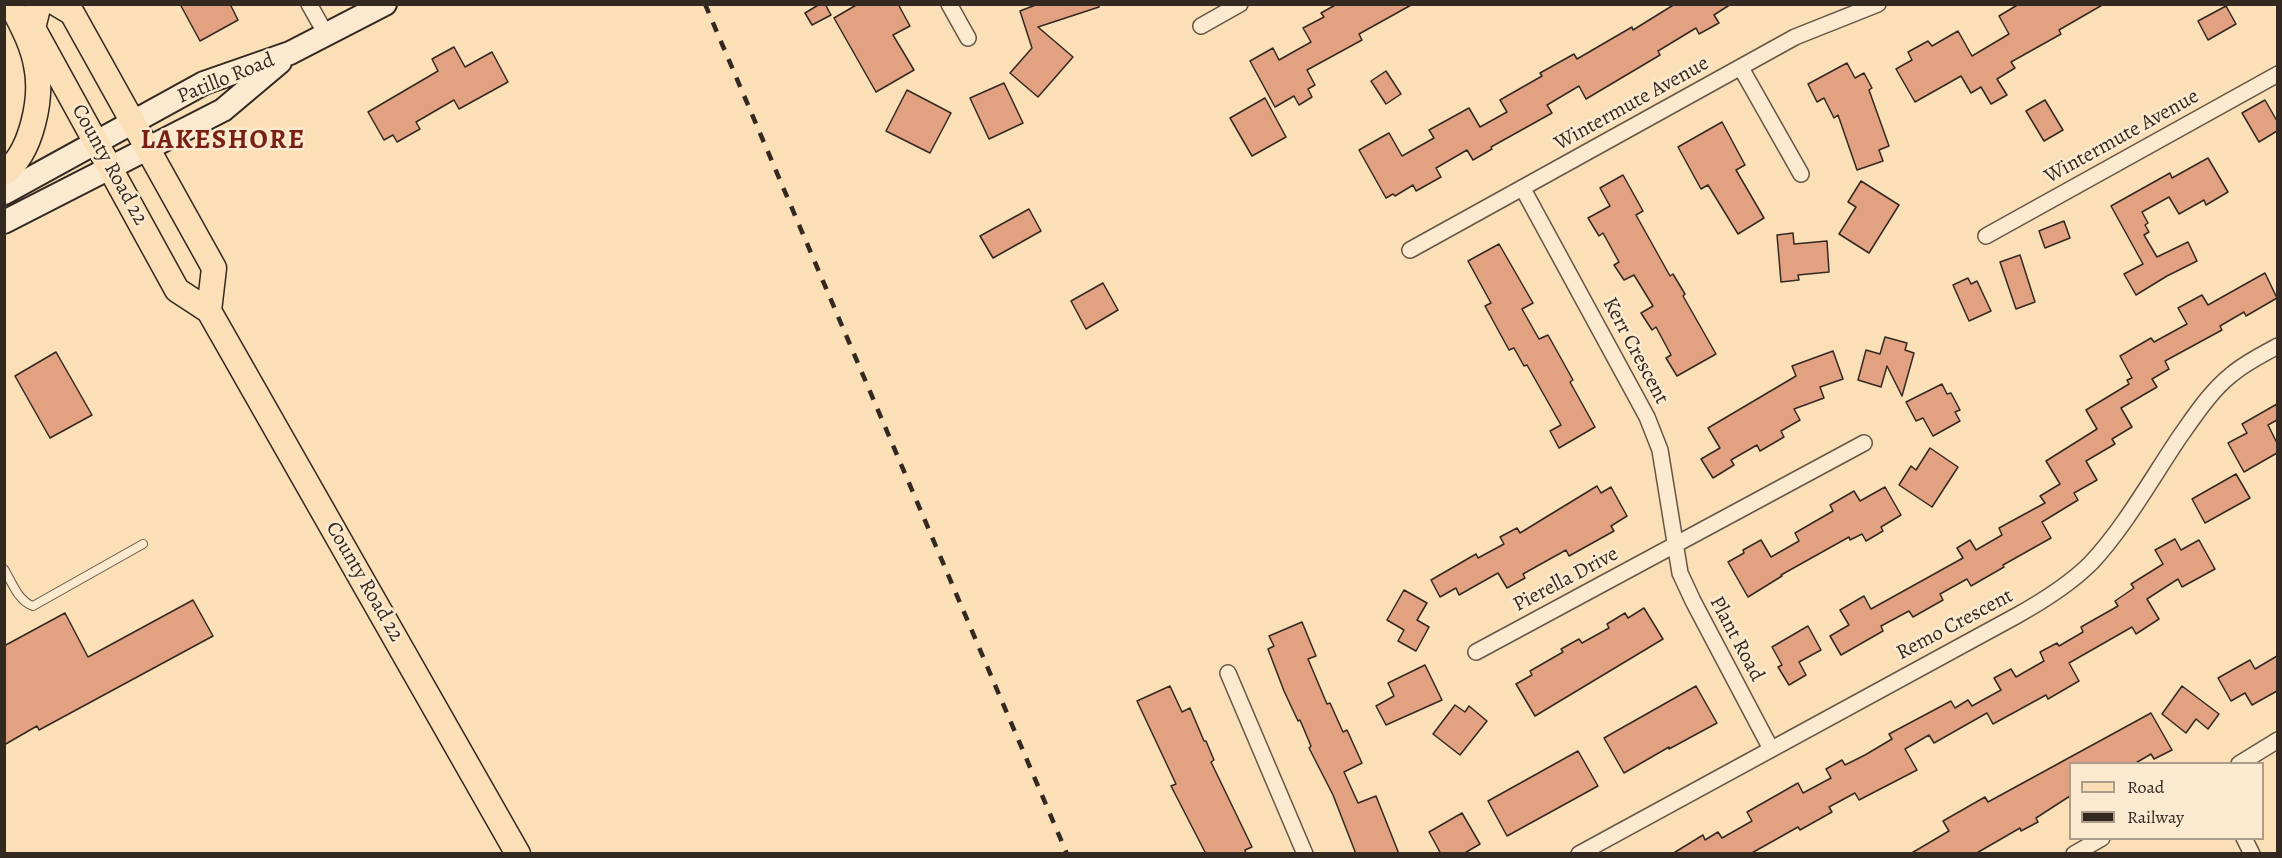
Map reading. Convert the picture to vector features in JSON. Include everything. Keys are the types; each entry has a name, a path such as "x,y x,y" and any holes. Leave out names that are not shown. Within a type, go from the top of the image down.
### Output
{"main road":[{"path":"4,173 14,165 30,135 38,96 37,66 29,41 11,4"},
{"name":"County Road 22","path":"39,4 33,28 177,290 209,311 518,854"},
{"name":"County Road 22","path":"57,4 72,13 213,268 209,311"}],"street":[{"path":"309,4 327,36"},
{"name":"Patillo Road","path":"4,193 204,83 290,53 327,36 385,4"},
{"path":"949,4 968,38"},
{"path":"1201,26 1240,4"},
{"name":"Wintermute Avenue","path":"1410,250 1795,37 1878,4"},
{"name":"Patillo Road","path":"4,222 223,110 290,53"},
{"path":"1741,68 1801,174"},
{"name":"Wintermute Avenue","path":"1986,236 2277,74"},
{"name":"Kerr Crescent","path":"1523,189 1647,417 1660,450 1675,545"},
{"name":"Remo Crescent","path":"1579,854 2025,611 2068,583 2091,562 2112,537 2195,415 2230,375 2249,361 2277,346"},
{"path":"1675,545 1864,443"},
{"name":"Pierella Drive","path":"1476,652 1675,545"},
{"name":"Plant Road","path":"1675,545 1680,573 1693,602 1770,748"},
{"path":"1228,673 1305,854"},
{"path":"2242,762 2277,740"},
{"path":"2074,854 2098,840"},
{"path":"2245,840 2252,854"}],"lane":[{"path":"4,569 20,598 26,604 33,606 143,544"}],"building":[{"path":"180,4 230,4 238,20 200,41"},
{"path":"820,4 825,4 831,15 812,25 805,13"},
{"path":"858,4 898,4 910,26 893,35 914,70 876,92 834,18"},
{"path":"1038,4 1099,4 1099,7 1038,27 1073,57 1038,97 1010,73 1032,48 1020,11"},
{"path":"1337,4 1413,4 1359,34 1362,40 1307,70 1315,85 1308,89 1312,97 1299,105 1294,96 1275,107 1250,61 1273,48 1279,60 1311,42 1303,28 1324,17 1321,13"},
{"path":"1675,4 1731,4 1714,15 1719,23 1699,34 1696,28 1658,51 1660,55 1586,99 1579,86 1547,105 1552,113 1491,147 1492,149 1473,160 1467,150 1436,168 1441,177 1416,191 1413,185 1395,196 1393,194 1386,198 1359,150 1389,133 1402,156 1434,138 1429,130 1469,108 1480,127 1507,112 1500,100 1542,76 1540,73 1574,54 1577,59 1632,27 1633,30"},
{"path":"2019,4 2104,4 2059,30 2061,34 2011,62 2015,68 1997,79 2007,95 1991,104 1981,87 1971,93 1961,76 1915,102 1896,69 1912,60 1908,52 1928,41 1932,46 1958,31 1972,56 2009,34 1999,16"},
{"path":"2226,6 2236,24 2208,40 2198,21"},
{"path":"454,47 465,67 492,52 508,82 459,109 454,100 416,122 420,129 397,142 393,135 384,140 368,112 438,71 432,59"},
{"path":"1847,63 1855,78 1864,73 1872,88 1869,90 1889,146 1879,150 1883,161 1857,170 1838,115 1834,118 1824,98 1817,102 1808,84"},
{"path":"1386,71 1401,94 1386,104 1371,81"},
{"path":"1004,83 1023,123 989,139 970,98"},
{"path":"907,90 951,113 930,153 886,131"},
{"path":"1265,98 1286,137 1252,156 1230,118"},
{"path":"2045,100 2063,130 2044,141 2026,111"},
{"path":"2265,100 2277,121 2277,131 2259,142 2242,113"},
{"path":"1722,122 1745,165 1736,170 1764,218 1738,234 1708,185 1701,189 1678,147"},
{"path":"2208,158 2228,192 2206,205 2204,200 2179,214 2169,197 2142,212 2148,223 2145,225 2149,232 2144,235 2157,257 2188,242 2197,261 2136,295 2124,274 2143,264 2111,206 2170,173 2172,178"},
{"path":"1623,175 1643,211 1636,215 1670,276 1673,274 1685,294 1683,296 1716,354 1677,376 1666,358 1671,355 1656,327 1652,330 1641,313 1653,306 1634,275 1624,280 1614,265 1619,262 1603,233 1599,236 1588,218 1610,206 1600,188"},
{"path":"1861,181 1899,205 1869,253 1839,234 1856,207 1848,202"},
{"path":"1029,209 1041,231 993,258 980,236"},
{"path":"2064,221 2070,238 2045,248 2039,231"},
{"path":"1793,233 1794,244 1827,241 1829,272 1798,275 1799,280 1781,282 1777,235"},
{"path":"1499,244 1533,303 1522,309 1539,339 1548,335 1595,427 1559,448 1550,431 1561,425 1527,365 1524,366 1514,348 1509,350 1485,306 1491,303 1468,261"},
{"path":"2020,255 2035,302 2016,309 2000,262"},
{"path":"2265,273 2277,298 2246,316 2244,312 2220,326 2222,330 2165,361 2169,369 2152,379 2157,387 2121,408 2132,427 2112,439 2115,444 2086,461 2097,480 2074,493 2078,500 2042,522 2051,538 1971,586 1967,579 1940,594 1943,600 1913,617 1909,611 1881,626 1883,631 1841,655 1830,636 1849,625 1840,610 1864,596 1871,609 1963,558 1957,548 1970,540 1976,550 2002,535 1999,528 2045,503 2040,496 2060,484 2046,461 2097,429 2086,410 2129,384 2127,380 2132,378 2120,356 2151,338 2154,342 2187,324 2178,308 2202,295 2208,305"},
{"path":"1968,278 1971,284 1977,281 1991,311 1969,321 1953,285"},
{"path":"1103,283 1118,310 1086,329 1071,301"},
{"path":"1885,337 1907,343 1905,350 1914,353 1902,396 1887,366 1881,387 1858,380 1866,350 1880,354"},
{"path":"1833,351 1843,379 1820,387 1824,398 1794,409 1800,420 1781,431 1784,437 1760,451 1757,445 1731,460 1734,465 1713,478 1701,459 1720,448 1708,428 1796,376 1792,366"},
{"path":"56,352 92,415 50,438 15,376"},
{"path":"1942,384 1947,394 1951,393 1960,410 1955,412 1960,421 1933,436 1923,418 1916,421 1906,402"},
{"path":"2277,404 2277,420 2268,425 2277,443 2277,453 2244,472 2228,443 2247,433 2242,424"},
{"path":"1930,448 1958,467 1932,507 1899,485 1911,466 1916,470"},
{"path":"2236,474 2250,498 2205,523 2192,499"},
{"path":"1597,486 1601,493 1611,487 1627,516 1611,526 1614,531 1569,556 1566,550 1523,574 1525,578 1507,588 1498,573 1459,595 1456,588 1440,597 1431,580 1476,554 1478,558 1504,544 1500,537 1517,528 1520,533"},
{"path":"1885,487 1901,515 1881,527 1883,531 1866,541 1862,534 1850,540 1849,537 1781,575 1748,597 1728,562 1761,540 1771,557 1799,541 1795,533 1833,511 1830,505 1854,491 1860,501"},
{"path":"2175,539 2181,550 2199,540 2215,569 2182,587 2178,579 2147,599 2159,619 2136,634 2132,627 2069,663 2079,681 2048,699 2046,695 1993,724 1987,713 1934,743 1929,735 1905,749 1917,770 1859,800 1855,793 1829,807 1832,812 1800,830 1798,827 1750,854 1672,854 1703,835 1705,840 1718,832 1722,838 1752,821 1747,812 1798,783 1803,793 1831,778 1826,769 1842,760 1845,765 1865,755 1892,739 1889,734 1951,701 1955,708 1968,700 1972,706 2001,690 1994,678 2011,669 2016,677 2044,661 2040,652 2057,643 2059,646 2083,632 2081,627 2118,606 2115,601 2134,588 2131,584 2163,564 2155,550"},
{"path":"1404,590 1427,603 1417,620 1429,627 1416,651 1398,641 1404,630 1387,620"},
{"path":"193,600 213,636 39,730 37,726 4,745 4,646 65,613 88,657"},
{"path":"1644,608 1663,639 1535,716 1516,684 1532,675 1530,671 1563,652 1561,649 1579,639 1582,643 1609,628 1607,624 1625,613 1628,618"},
{"path":"1302,622 1316,656 1308,659 1327,704 1330,703 1343,732 1347,730 1362,763 1344,772 1358,803 1376,796 1399,854 1356,854 1333,795 1309,748 1311,746 1300,720 1298,721 1284,691 1268,649 1274,646 1269,636"},
{"path":"1808,626 1821,650 1799,662 1806,675 1789,685 1778,667 1782,665 1772,647"},
{"path":"2277,656 2277,691 2252,705 2245,693 2231,701 2218,678 2250,660 2255,669"},
{"path":"1425,665 1442,700 1386,725 1376,706 1394,696 1388,683"},
{"path":"1170,686 1182,712 1190,708 1206,741 1214,760 1211,762 1252,847 1245,850 1246,854 1206,854 1171,786 1176,784 1137,701"},
{"path":"1696,686 1717,723 1624,773 1604,738"},
{"path":"2182,686 2219,714 2208,729 2196,719 2186,733 2162,714"},
{"path":"1455,705 1465,712 1469,706 1487,721 1460,755 1433,734"},
{"path":"2151,713 2172,750 2154,759 2151,754 2137,762 2069,762 2069,797 2036,818 2038,822 2021,831 2020,828 1975,854 1910,854 1949,831 1943,821 1985,797 1988,802"},
{"path":"1578,751 1598,786 1507,836 1488,801"},
{"path":"1462,813 1480,844 1463,854 1441,854 1429,832"}],"railway":[{"path":"705,4 1067,854"}],"district":[{"name":"LAKESHORE","path":"223,141"}]}
